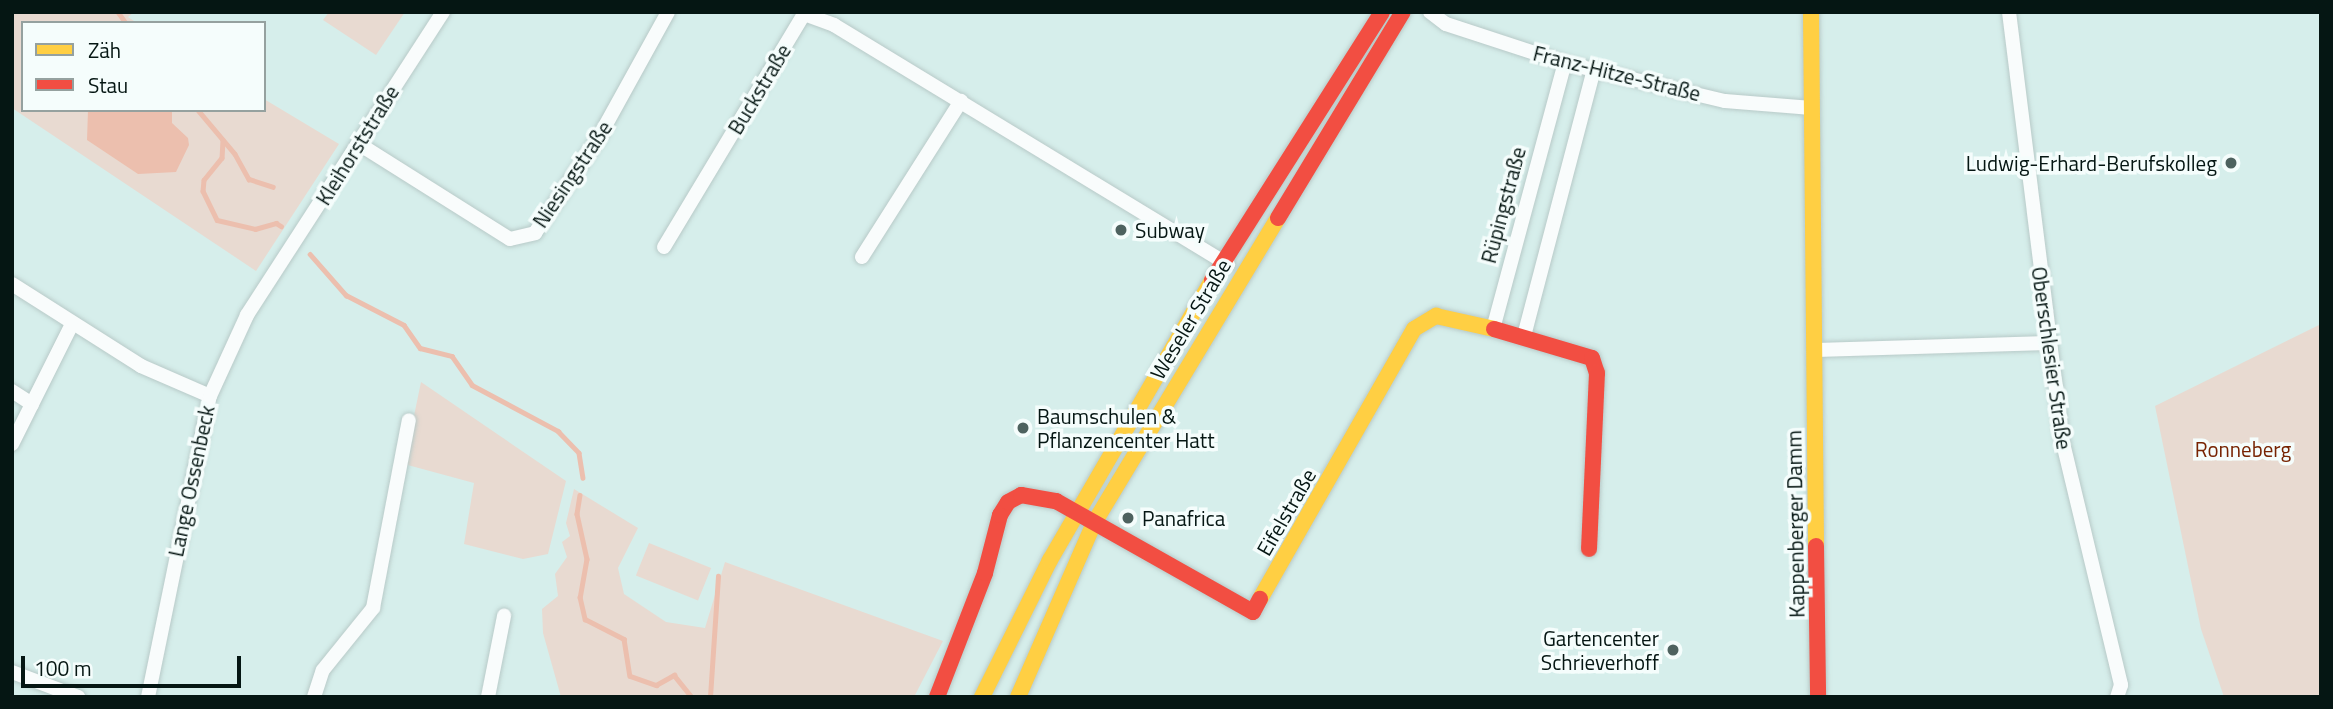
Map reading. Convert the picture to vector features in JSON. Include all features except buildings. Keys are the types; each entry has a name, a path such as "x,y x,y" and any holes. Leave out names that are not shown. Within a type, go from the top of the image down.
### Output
{"main road":[{"name":"Weseler Straße","path":"982,697 1076,514 1223,262 1382,12"},
{"name":"Weseler Straße","path":"1018,697 1094,523 1403,12"},
{"name":"Kappenberger Damm","path":"1811,12 1818,697"},
{"name":"Eifelstraße","path":"1076,514 1253,612 1413,329 1436,316 1493,329"},
{"path":"1493,329 1586,352 1596,364 1589,549"},
{"path":"937,697 985,573 1004,507 1014,497 1036,495 1076,514"},
{"path":"1005,649 1035,659"}],"street":[{"name":"Kleihorststraße","path":"272,278 443,12"},
{"name":"Niesingstraße","path":"359,145 510,239 535,233 599,137 668,12"},
{"name":"Franz-Hitze-Straße","path":"1430,12 1446,24 1565,63 1725,101 1812,108"},
{"name":"Oberschlesier Straße","path":"2009,12 2049,343 2071,484 2121,685 2117,697"},
{"name":"Buckstraße","path":"664,247 804,14 834,25 1243,273"},
{"name":"Rüpingstraße","path":"1493,329 1565,63"},
{"path":"1524,336 1594,70"},
{"path":"862,257 961,101"},
{"name":"Lange Ossenbeck","path":"148,697 210,396 247,315 272,278"},
{"path":"12,284 71,326 141,366 210,396"},
{"path":"12,444 71,326"},
{"path":"1815,350 2049,343"},
{"path":"12,391 32,404"},
{"path":"314,697 323,670 373,608 409,420"},
{"path":"488,697 503,617"},
{"path":"12,672 78,697"}],"green space":[{"path":"12,12 134,12 128,17 134,21 21,21 21,112 266,112 266,100 339,144 256,271 12,108"},
{"path":"329,12 405,12 376,55 323,20"},
{"name":"Ronneberg","path":"2321,324 2321,695 2224,697 2201,629 2155,406"},
{"path":"421,382 566,481 548,554 523,559 464,544 474,483 404,464"},
{"path":"574,489 638,528 618,568 624,594 666,622 705,628 725,562 943,641 914,697 561,697 543,633 542,609 558,596 555,574 567,557 562,542 570,536 566,523"},
{"path":"649,543 711,568 698,601 636,575"}],"shaded area":[{"path":"88,112 172,112 172,123 188,138 189,145 176,172 138,174 87,140"}],"waterway":[{"path":"118,12 125,21"},
{"path":"200,112 235,154 249,179 273,187"},
{"path":"223,140 222,158 204,180 203,191 217,220 255,229 276,223 281,226"},
{"path":"310,254 346,295 404,325 420,348 452,356 472,385 558,431 579,453 583,478"},
{"path":"580,495 577,514 587,559 580,597 585,619 624,639 630,676 656,685 674,675 692,697"},
{"path":"710,697 718,576"}],"traffic: slow":[{"path":"1811,12 1816,546"},
{"path":"1018,697 1094,523 1278,218"},
{"path":"982,697 1050,560 1212,280"},
{"path":"1260,599 1414,329 1436,316 1494,329"}],"traffic: jam":[{"path":"1212,280 1382,12"},
{"path":"1278,218 1403,12"},
{"path":"1494,329 1592,358 1597,373 1589,549"},
{"path":"937,697 985,573 1000,515 1008,502 1021,495 1056,501 1253,612 1260,599"},
{"path":"1816,546 1818,697"}],"place":[{"name":"Ludwig-Erhard-Berufskolleg","path":"2231,163"},
{"name":"Subway","path":"1121,230"},
{"name":"Baumschulen & Pflanzencenter Hatt","path":"1023,428"},
{"name":"Panafrica","path":"1128,518"},
{"name":"Gartencenter Schrieverhoff","path":"1673,650"}]}
